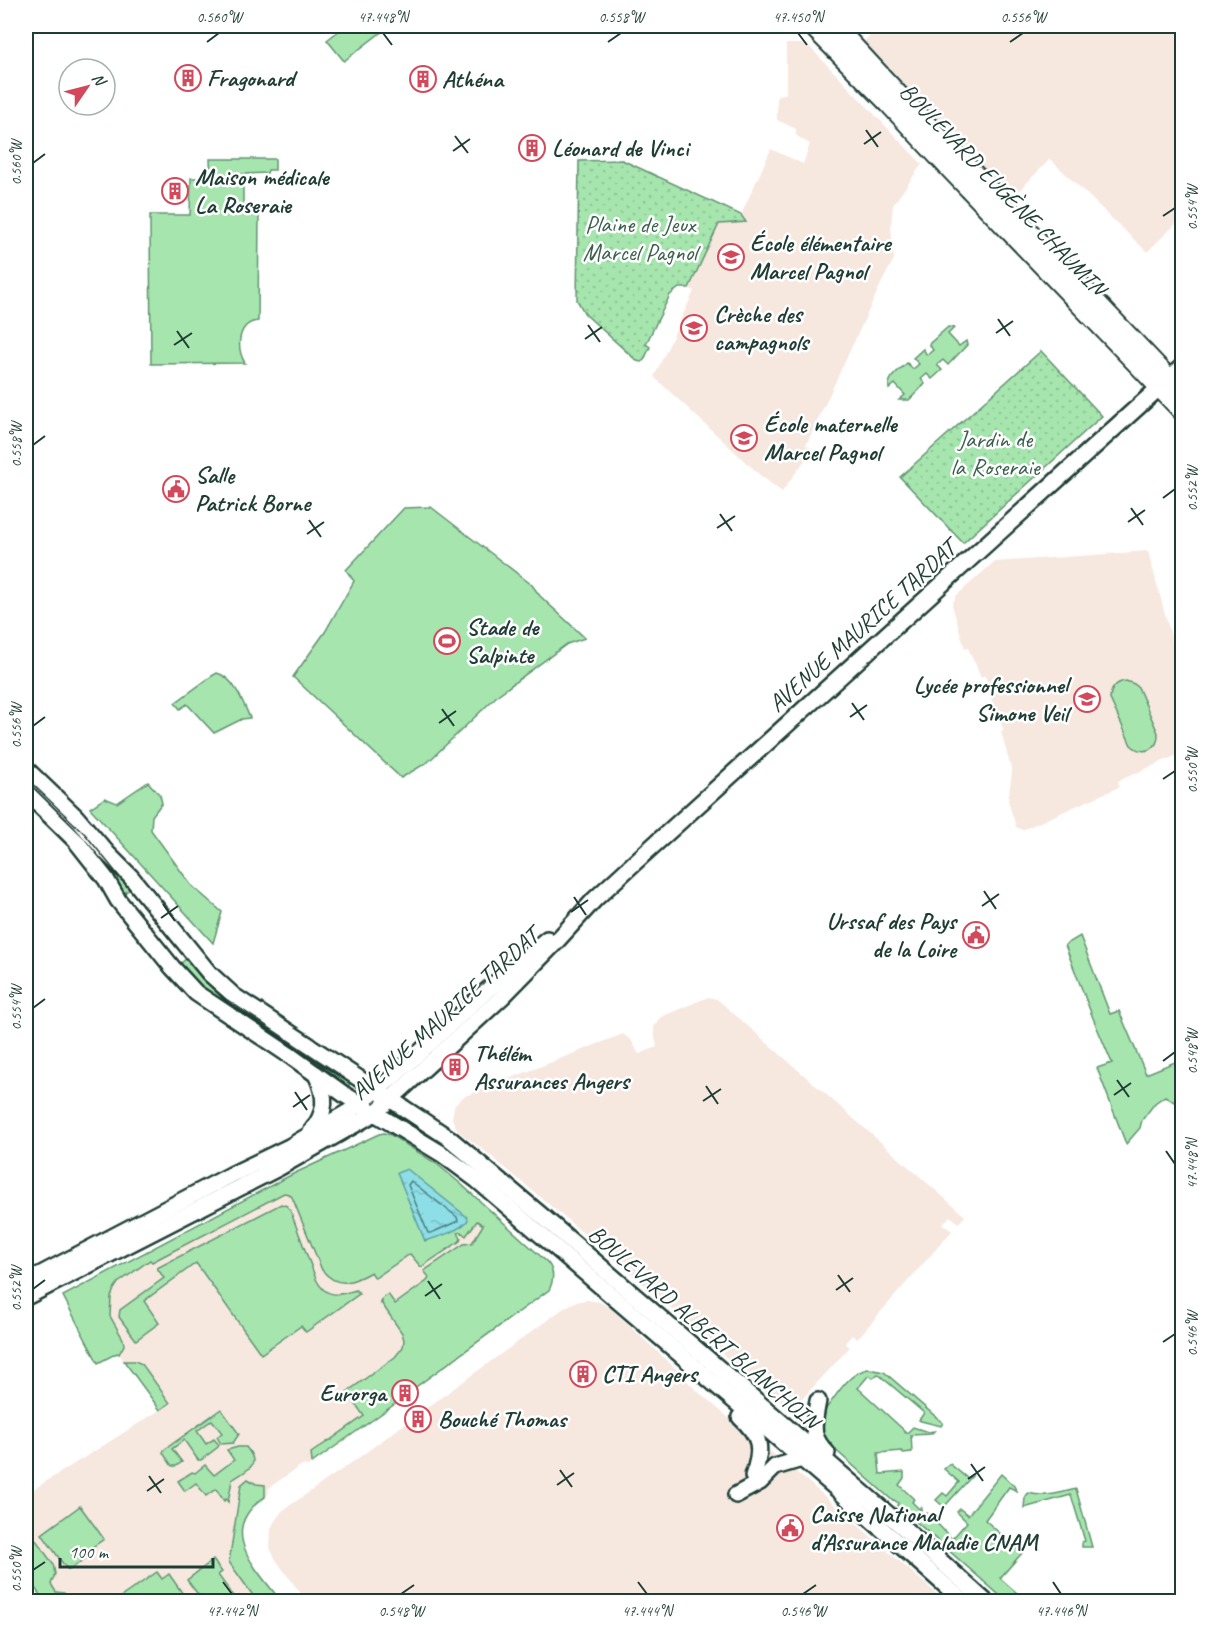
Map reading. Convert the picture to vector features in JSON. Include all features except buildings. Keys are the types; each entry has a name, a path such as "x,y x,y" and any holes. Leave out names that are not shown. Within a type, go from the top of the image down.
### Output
{"main road":[{"name":"BOULEVARD EUGÈNE CHAUMIN","path":"812,26 946,165 1170,378"},
{"name":"BOULEVARD EUGÈNE CHAUMIN","path":"835,26 1170,378"},
{"path":"1170,378 1182,392"},
{"path":"1170,378 1182,411"}],"street":[{"name":"AVENUE MAURICE TARDAT","path":"26,1297 280,1167 375,1113 385,1095 502,997 570,928 595,899 1170,378"},
{"name":"BOULEVARD ALBERT BLANCHOIN","path":"26,769 82,823 131,877 225,990 449,1138 863,1493 986,1602"},
{"name":"BOULEVARD ALBERT BLANCHOIN","path":"26,792 76,841 162,956 196,993 223,1009 359,1103 442,1154 477,1180 802,1459 964,1602"},
{"path":"307,1136 320,1120 324,1107 322,1089 316,1074"},
{"name":"AVENUE MAURICE TARDAT","path":"26,1282 289,1147 359,1103 385,1095"},
{"path":"710,1381 717,1396 750,1426 757,1437 758,1463 753,1476"},
{"path":"818,1401 813,1425 815,1438 824,1451 863,1483 863,1493"},
{"path":"736,1495 760,1482 775,1467 802,1459"}],"shaded area":[{"path":"881,26 1182,26 1182,218 1147,252 1050,159 1012,198 864,41"},
{"path":"786,44 807,44 922,164 893,205 891,226 894,259 806,445 813,449 782,492 760,475 654,377 694,291 689,288 719,224 745,222 741,215 771,149 803,164 810,144 796,135 796,129 777,120 777,95 786,94"},
{"name":"Lycée professionnel Simone Veil","path":"1148,551 1182,677 1182,753 1118,781 1119,787 1022,830 1016,827 1008,801 1012,772 1001,732 1004,730 994,708 985,675 981,677 968,648 965,649 952,605 956,596 994,562"},
{"path":"708,997 717,999 965,1216 959,1223 950,1216 943,1224 952,1231 857,1339 852,1335 845,1343 850,1347 828,1371 803,1398 794,1403 783,1403 772,1398 631,1273 458,1131 452,1119 454,1106 463,1097 623,1034 631,1040 639,1054 657,1047 654,1027 661,1017"},
{"path":"384,1133 391,1135 437,1164 547,1262 553,1273 549,1290 413,1389 409,1384 397,1393 400,1399 395,1404 308,1466 302,1465 277,1482 269,1488 268,1495 253,1506 242,1527 244,1551 281,1601 44,1601 26,1575 26,1494 160,1410 118,1353 98,1363 63,1296 293,1174"},
{"path":"587,1300 600,1302 611,1309 695,1389 806,1480 945,1601 307,1602 276,1560 270,1548 271,1529 282,1511 564,1308 575,1302"}],"green space":[{"path":"345,26 381,26 384,30 344,61 327,40"},
{"path":"210,159 275,159 275,170 268,170 267,173 243,174 243,213 259,213 258,321 246,326 240,337 240,350 245,363 151,364 150,215 190,215 191,178 211,178"},
{"name":"Plaine de Jeux Marcel Pagnol","path":"622,160 741,215 746,222 719,224 689,288 679,288 670,295 646,344 650,347 641,362 637,361 585,314 577,300 579,161"},
{"path":"948,327 954,328 948,334 959,346 966,341 967,345 948,365 943,360 937,365 942,370 932,379 927,374 921,379 925,384 909,400 899,400 905,395 895,384 889,389 892,378 907,363 913,369 919,364 913,358 923,349 927,355 933,350 929,344"},
{"name":"Jardin de la Roseraie","path":"1041,351 1102,416 963,543 900,477"},
{"name":"Stade de Salpinte","path":"431,507 532,585 540,596 585,638 567,644 499,694 428,762 401,778 293,677 325,632 354,581 346,570 404,508"},
{"path":"217,673 233,685 250,718 242,719 214,733 187,704 180,709 175,703"},
{"path":"1126,681 1138,687 1158,733 1156,744 1149,750 1140,750 1131,745 1110,699 1114,687"},
{"path":"26,775 70,815 131,888 123,894 80,840 26,788"},
{"path":"148,782 160,795 162,803 152,816 151,830 191,885 222,912 213,943 90,808 105,798 117,803"},
{"path":"1080,936 1110,1014 1119,1011 1146,1074 1182,1059 1182,1107 1165,1096 1155,1103 1142,1120 1140,1128 1126,1144 1097,1068 1112,1063 1065,945"},
{"path":"187,958 353,1080 347,1088 216,1000 180,964"},
{"path":"384,1133 391,1135 437,1164 547,1262 553,1276 549,1290 413,1389 409,1384 397,1393 400,1399 395,1404 312,1463 311,1453 364,1416 347,1392 395,1357 403,1347 402,1333 381,1303 382,1299 388,1294 395,1304 427,1281 429,1277 424,1271 464,1244 472,1243 483,1225 477,1221 466,1236 461,1232 458,1233 460,1241 421,1267 410,1254 375,1278 371,1272 351,1281 339,1282 322,1270 292,1197 284,1193 152,1262 150,1260 118,1283 111,1297 110,1316 124,1345 119,1354 98,1363 63,1296 293,1174"},
{"path":"281,1204 290,1210 316,1279 324,1290 338,1294 356,1290 359,1294 306,1332 301,1326 261,1354 196,1263 144,1301 159,1323 136,1340 119,1317 120,1310 164,1278 157,1268"},
{"path":"124,1361 135,1361 142,1364 170,1403 160,1410"},
{"path":"868,1369 884,1372 943,1423 941,1426 919,1420 924,1413 878,1374 873,1378 869,1375 858,1388 907,1433 913,1427 928,1432 934,1431 931,1434 911,1435 912,1452 878,1453 880,1474 904,1472 904,1478 899,1485 914,1499 912,1502 919,1509 922,1508 920,1511 925,1515 927,1513 952,1539 967,1522 957,1512 960,1509 968,1515 1001,1474 1014,1486 1017,1491 1009,1487 985,1520 1022,1553 1000,1578 1017,1593 1031,1601 1006,1601 828,1442 821,1424 825,1410 849,1380"},
{"path":"221,1409 239,1434 233,1443 221,1444 217,1437 222,1433 212,1420 197,1431 206,1444 214,1439 218,1447 198,1460 184,1440 172,1449 182,1462 172,1466 163,1453 164,1450"},
{"path":"246,1447 251,1453 253,1463 248,1470 232,1480 228,1502 226,1499 224,1501 216,1489 206,1496 196,1483 185,1491 178,1481 205,1465 214,1475 234,1460 227,1450"},
{"path":"950,1464 967,1478 973,1475 944,1507 936,1500 943,1493 947,1496 959,1482 944,1469"},
{"path":"248,1479 256,1484 265,1485 265,1497 250,1510 243,1523 241,1536 252,1563 281,1601 257,1601 229,1562 241,1485"},
{"path":"1076,1489 1092,1547 1082,1547 1082,1542 1085,1541 1071,1495 1024,1508 1028,1493 1046,1495"},
{"path":"80,1506 104,1539 84,1553 87,1557 69,1570 42,1534"},
{"path":"26,1526 53,1564 55,1574 51,1584 56,1592 64,1593 70,1601 44,1601 26,1575"},
{"path":"213,1560 222,1572 218,1575 237,1601 203,1601 187,1580"},
{"path":"157,1572 162,1579 169,1574 183,1594 182,1597 176,1601 115,1601"}],"water":[{"path":"407,1169 468,1220 454,1230 425,1241 397,1173"}],"tram line":[{"path":"26,778 85,834 205,981 226,999 339,1074"}],"place":[{"name":"Fragonard","path":"188,78"},
{"name":"Athéna","path":"423,79"},
{"name":"Léonard de Vinci","path":"532,148"},
{"name":"Maison médicale La Roseraie","path":"175,191"},
{"name":"École élémentaire Marcel Pagnol","path":"731,257"},
{"name":"Crèche des campagnols","path":"694,328"},
{"name":"École maternelle Marcel Pagnol","path":"744,438"},
{"name":"Salle Patrick Borne","path":"176,489"},
{"name":"Stade de Salpinte","path":"447,641"},
{"name":"Lycée professionnel Simone Veil","path":"1087,699"},
{"name":"Urssaf des Pays de la Loire","path":"976,935"},
{"name":"Thélém Assurances Angers","path":"455,1067"},
{"name":"CTI Angers","path":"583,1374"},
{"name":"Eurorga","path":"405,1393"},
{"name":"Bouché Thomas","path":"418,1419"},
{"name":"Caisse National d’Assurance Maladie CNAM","path":"790,1528"}]}
